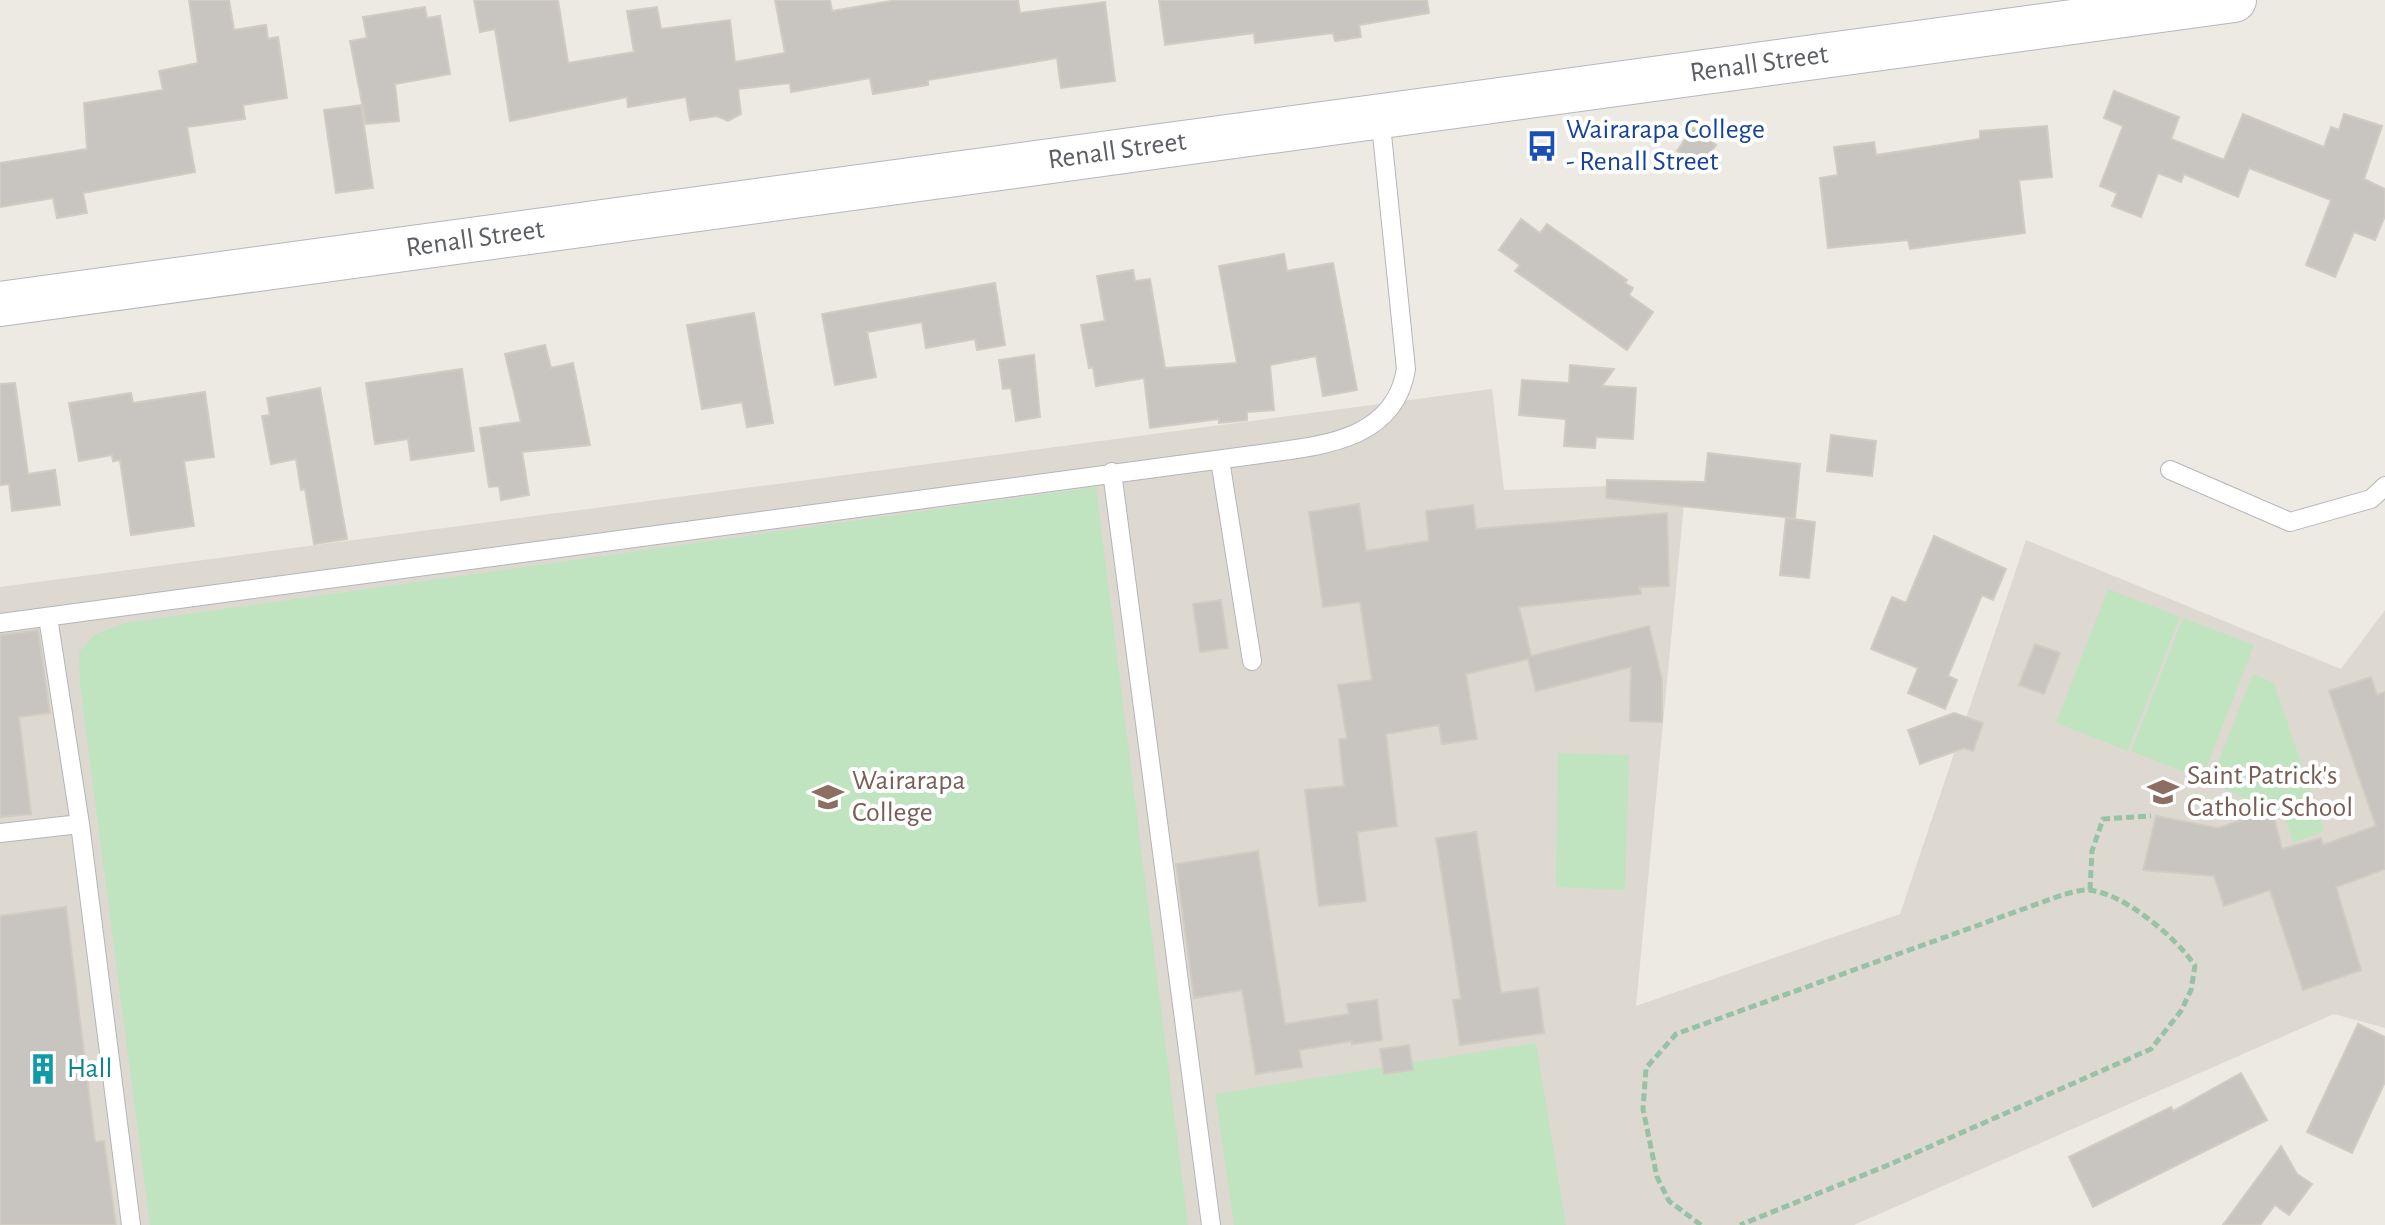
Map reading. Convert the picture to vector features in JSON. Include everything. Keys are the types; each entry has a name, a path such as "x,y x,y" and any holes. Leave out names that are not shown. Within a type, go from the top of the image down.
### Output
{"street":[{"name":"Renall Street","path":"0,304 2234,0"}],"lane":[{"path":"0,623 1112,472 1220,460 1311,447 1355,436 1386,415 1398,398 1407,357 1380,115"},
{"path":"1220,460 1252,661"},
{"path":"2170,470 2290,522 2371,499 2385,486"},
{"path":"1112,472 1211,1225"},
{"path":"48,617 80,824 131,1225"},
{"path":"0,833 80,824"}],"path":[{"path":"2090,890 2092,851 2103,819 2151,816"},
{"path":"1701,1225 1669,1201 1657,1177 1643,1109 1646,1068 1676,1034 2062,895 2090,890 2115,900 2172,936 2195,966 2191,990 2181,1011 2151,1049 1916,1154 1740,1225"}],"shaded area":[{"name":"Wairarapa College","path":"1492,389 1504,490 1686,483 1636,1006 1900,914 2026,540 2341,669 2385,610 2385,1028 2334,1014 1854,1225 0,1225 0,587"}],"green space":[{"path":"1096,487 1188,1225 150,1225 80,685 79,652 96,634 124,623"},
{"path":"2108,589 2180,617 2128,751 2056,723"},
{"path":"2183,618 2254,645 2202,779 2131,751"},
{"path":"2253,674 2274,683 2324,831 2293,843 2284,814 2210,783"},
{"path":"1558,753 1629,755 1625,890 1556,887"},
{"path":"1536,1043 1566,1225 1234,1225 1215,1094"}],"building":[{"path":"189,0 229,0 234,30 266,25 268,39 278,37 287,98 243,105 245,119 187,127 195,172 83,193 87,213 57,218 53,198 0,207 0,163 87,149 84,103 163,90 159,71 198,63"},
{"path":"474,0 558,0 568,63 634,52 627,11 657,7 661,29 730,20 735,62 785,53 775,0 830,0 832,11 897,0 1018,0 1020,13 1105,2 1115,81 1061,88 1057,58 928,80 928,85 873,94 870,78 791,92 790,83 738,89 741,114 728,121 717,116 690,120 686,97 628,107 627,97 510,121 495,29 480,32"},
{"path":"1159,0 1427,0 1429,13 1359,25 1361,37 1335,41 1333,33 1255,43 1254,33 1165,45"},
{"path":"425,7 427,18 440,16 450,74 395,84 399,121 366,124 350,41 367,38 363,17"},
{"path":"2114,91 2179,117 2171,139 2224,160 2243,114 2324,147 2331,127 2339,130 2344,114 2382,126 2364,179 2385,189 2385,216 2375,240 2354,232 2335,277 2306,265 2331,200 2249,168 2238,197 2184,174 2181,182 2158,173 2141,217 2112,206 2117,193 2100,186 2123,126 2104,118"},
{"path":"361,105 373,188 336,193 324,110"},
{"path":"2047,126 2052,177 2019,180 2025,233 1910,249 1908,240 1828,248 1820,178 1838,175 1834,147 1874,142 1876,155 1980,139 1980,131"},
{"path":"1693,128 1716,145 1700,167 1677,151"},
{"path":"1521,219 1540,233 1547,224 1627,280 1625,283 1633,288 1629,295 1653,312 1627,350 1515,271 1520,265 1499,250"},
{"path":"1284,254 1287,271 1333,263 1357,390 1323,396 1316,356 1270,365 1274,410 1247,412 1247,420 1219,423 1219,419 1150,428 1144,378 1096,386 1093,367 1089,368 1081,325 1105,321 1097,276 1133,270 1135,281 1150,279 1165,368 1237,363 1219,266"},
{"path":"995,283 1005,345 977,350 975,339 926,348 922,322 867,332 876,377 835,385 822,314"},
{"path":"754,313 773,423 747,427 742,402 702,409 687,325"},
{"path":"545,345 551,368 573,363 590,445 522,452 529,495 501,500 499,486 489,487 480,428 521,422 505,354"},
{"path":"1034,355 1040,417 1016,421 1011,388 1003,389 999,360"},
{"path":"1570,365 1614,369 1602,386 1636,388 1633,439 1596,437 1595,448 1564,446 1566,419 1519,415 1522,380 1569,383"},
{"path":"462,369 474,451 411,460 408,439 375,444 366,383"},
{"path":"15,383 28,474 55,470 60,505 12,511 9,484 0,485 0,384"},
{"path":"320,388 347,539 314,544 305,489 301,490 296,459 271,464 262,416 270,415 267,398"},
{"path":"205,392 214,457 184,461 194,526 131,535 120,460 113,461 112,455 79,461 69,403 131,393 133,403"},
{"path":"1831,435 1876,441 1872,476 1827,471"},
{"path":"1708,453 1800,464 1795,518 1606,498 1607,480 1705,482"},
{"path":"1359,504 1366,551 1429,541 1426,511 1473,505 1476,529 1667,513 1669,586 1639,587 1641,594 1519,607 1531,656 1649,626 1662,680 1662,722 1630,721 1631,667 1536,691 1528,659 1466,674 1477,739 1442,744 1439,725 1386,734 1397,826 1357,832 1366,901 1319,906 1305,790 1344,786 1339,739 1347,739 1338,685 1372,680 1360,602 1323,607 1309,512"},
{"path":"1786,518 1815,522 1809,578 1780,575"},
{"path":"1934,536 2006,569 1993,600 1982,595 1948,676 1957,680 1945,709 1908,693 1918,668 1871,649 1892,597 1906,603"},
{"path":"1221,600 1228,648 1200,652 1193,604"},
{"path":"38,630 50,713 19,717 31,814 0,817 0,635"},
{"path":"2035,644 2060,653 2044,694 2019,685"},
{"path":"2371,677 2377,695 2385,692 2385,869 2336,887 2361,970 2303,990 2270,890 2224,906 2214,876 2143,870 2156,816 2218,828 2272,810 2282,849 2321,838 2323,845 2376,826 2329,691"},
{"path":"1954,713 1983,723 1973,751 1964,748 1920,764 1908,730"},
{"path":"1476,832 1501,993 1538,988 1544,1033 1460,1045 1453,1000 1461,999 1436,838"},
{"path":"1258,851 1285,1024 1349,1014 1347,1004 1377,1000 1382,1040 1352,1044 1352,1041 1299,1050 1302,1067 1256,1074 1242,990 1194,998 1176,864"},
{"path":"66,907 95,1142 104,1141 116,1225 0,1225 0,916"},
{"path":"2358,1024 2385,1037 2385,1082 2352,1153 2307,1132"},
{"path":"1409,1045 1413,1070 1384,1074 1380,1049"},
{"path":"2241,1073 2267,1120 2093,1207 2069,1157 2171,1107 2173,1111"},
{"path":"2281,1146 2297,1174 2312,1184 2289,1215 2275,1205 2260,1225 2223,1225"}],"place":[{"name":"Wairarapa College - Renall Street","path":"1542,146"},
{"name":"Saint Patrick's Catholic School","path":"2163,792"},
{"name":"Wairarapa College","path":"828,797"},
{"name":"Hall","path":"43,1069"}]}
